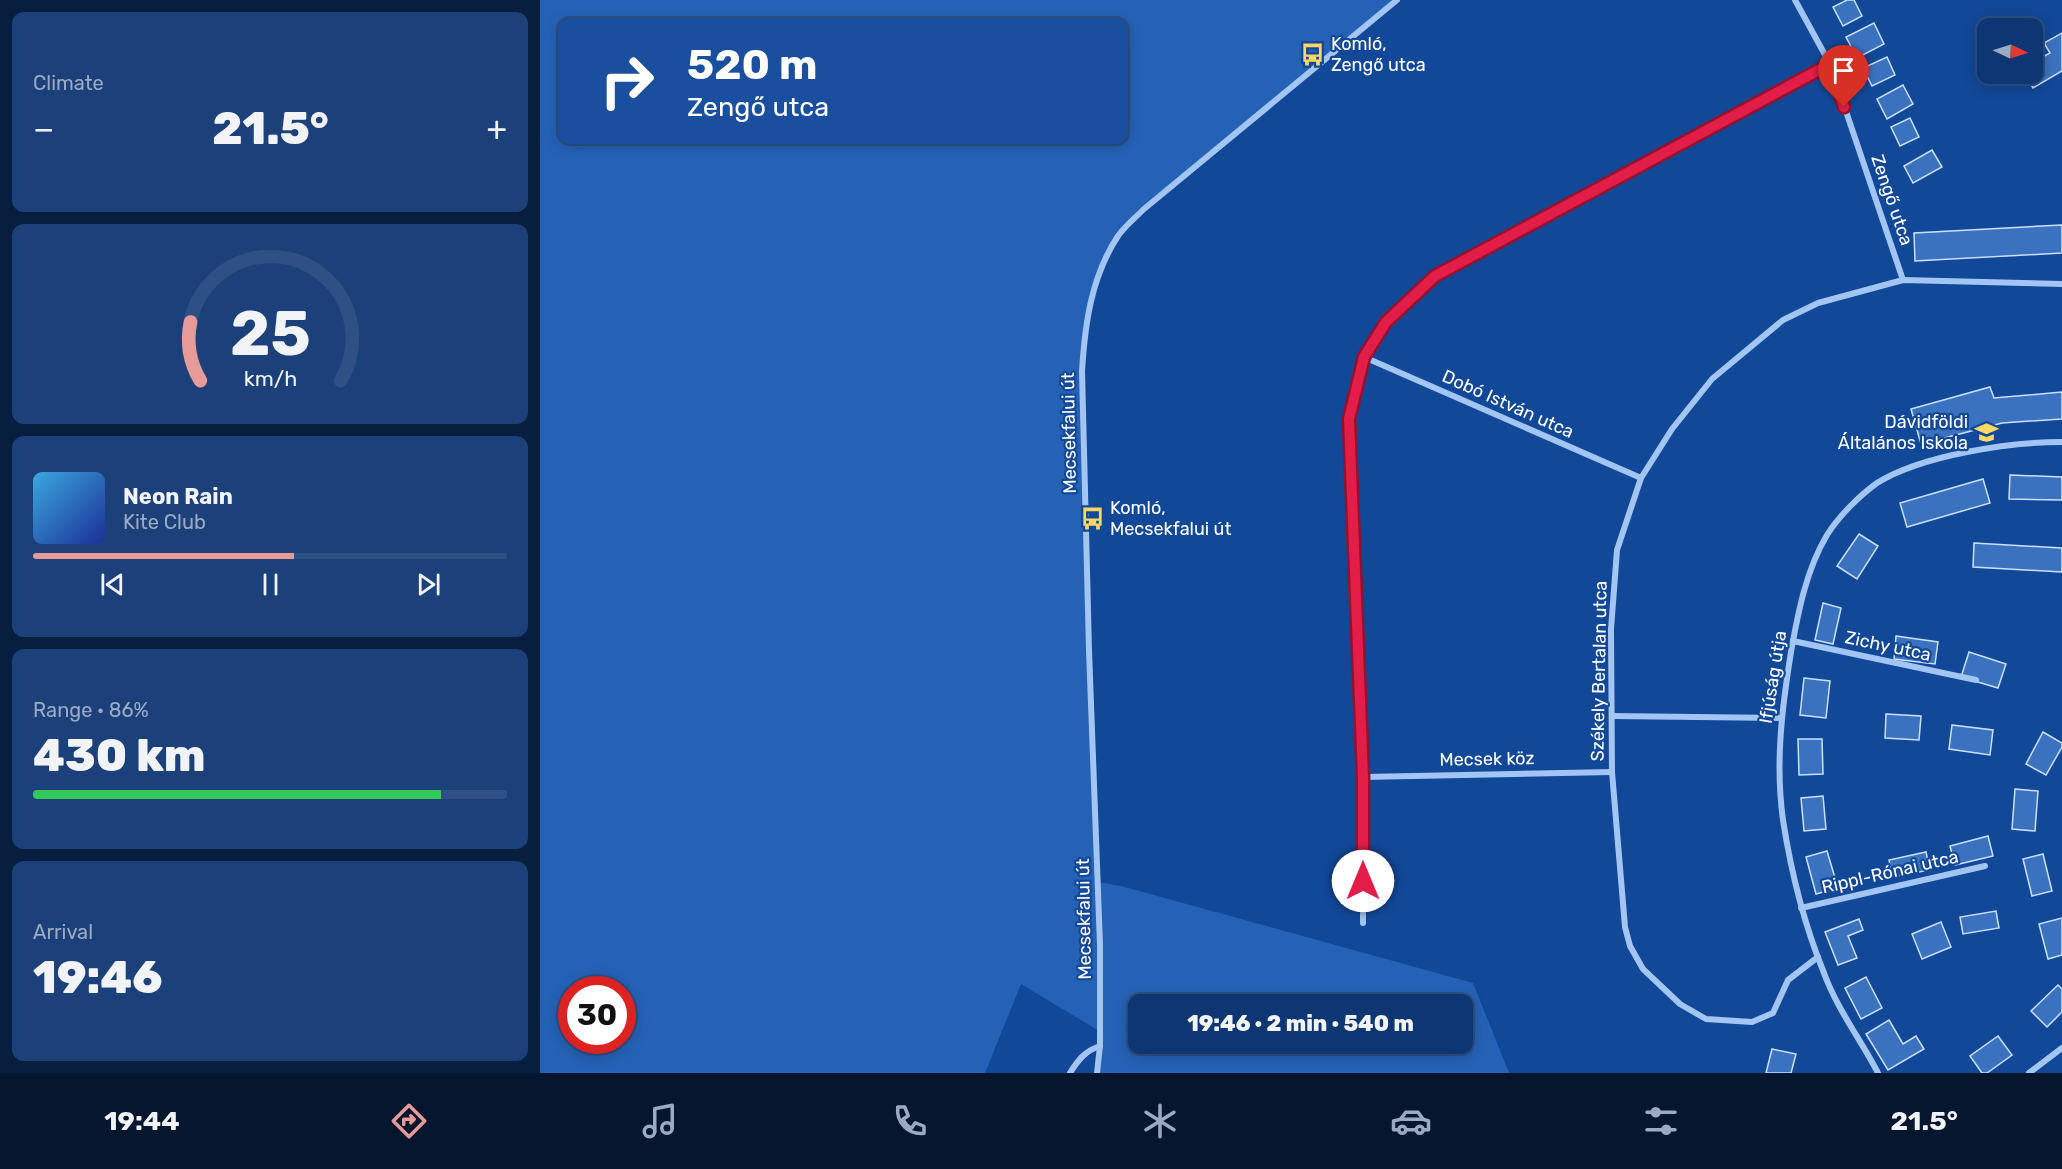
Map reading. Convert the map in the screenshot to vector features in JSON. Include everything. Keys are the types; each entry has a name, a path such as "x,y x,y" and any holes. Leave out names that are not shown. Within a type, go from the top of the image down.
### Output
{"street":[{"name":"Mecsekfalui út","path":"1097,1073 1100,1047 1098,892 1082,371 1085,328 1092,297 1102,266 1119,235 1144,208 1397,0"},
{"name":"Zengő utca","path":"1795,0 1830,64 1903,279"},
{"path":"1363,923 1363,777 1349,419 1364,357 1386,322 1435,276 1830,64"},
{"name":"Székely Bertalan utca","path":"1818,957 1788,980 1773,1013 1752,1022 1706,1019 1680,1004 1643,969 1630,946 1626,927 1612,771 1611,629 1617,550 1641,478 1672,429 1712,379 1783,320 1818,303 1903,279 2062,284"},
{"name":"Dobó István utca","path":"1364,357 1641,478"},
{"name":"Ifjúság útja","path":"1878,1073 1838,1003 1818,957 1802,908 1783,818 1780,776 1782,718 1801,600 1827,536 1847,510 1877,484 1908,468 1952,456 2032,442 2062,442"},
{"name":"Zichy utca","path":"1793,641 1976,680"},
{"path":"1612,716 1782,718"},
{"name":"Mecsek köz","path":"1363,777 1612,771"},
{"name":"Rippl-Rónai utca","path":"1802,908 1985,866"},
{"path":"1070,1073 1077,1061 1089,1050 1100,1047"},
{"path":"2029,1073 2062,1047"}],"shaded area":[{"path":"540,0 1397,0 1144,209 1119,235 1092,297 1082,371 1098,882 1121,886 1473,983 1509,1073 1097,1073 1101,1032 1021,984 985,1073 540,1073"}],"building":[{"path":"1847,0 1854,0 1862,16 1843,26 1833,7"},
{"path":"1874,23 1884,44 1857,58 1846,37"},
{"path":"2062,33 2062,71 2043,82 2043,57 2050,53 2044,43"},
{"path":"1887,57 1895,75 1872,86 1863,68"},
{"path":"1903,85 1913,104 1887,119 1877,99"},
{"path":"1910,118 1919,137 1900,146 1891,127"},
{"path":"1932,150 1942,167 1913,183 1904,166"},
{"path":"2062,225 2062,253 1915,261 1914,233"},
{"path":"1990,387 1994,398 2062,392 2062,419 2002,423 1921,444 1911,409"},
{"path":"2010,475 2062,477 2062,500 2009,499"},
{"path":"1983,479 1990,503 1907,527 1900,503"},
{"path":"1859,534 1878,546 1857,579 1837,566"},
{"path":"1974,543 2062,548 2062,572 1973,567"},
{"path":"1823,603 1841,608 1833,644 1815,640"},
{"path":"1896,636 1938,642 1935,664 1894,659"},
{"path":"1969,652 2006,664 1998,688 1961,677"},
{"path":"1804,678 1830,681 1826,718 1800,715"},
{"path":"1886,714 1921,716 1919,740 1885,738"},
{"path":"1952,725 1993,730 1990,755 1949,749"},
{"path":"2043,732 2062,743 2046,775 2026,764"},
{"path":"1798,739 1822,739 1823,774 1799,775"},
{"path":"2015,789 2038,791 2035,831 2012,829"},
{"path":"1823,796 1826,829 1804,831 1801,798"},
{"path":"1988,836 1993,856 1955,865 1950,846"},
{"path":"1827,851 1838,888 1816,894 1806,857"},
{"path":"1926,852 1930,870 1892,877 1889,860"},
{"path":"2043,854 2052,891 2032,896 2023,859"},
{"path":"1996,911 1999,928 1963,934 1960,917"},
{"path":"2062,918 2062,955 2048,959 2039,924"},
{"path":"1859,919 1863,930 1848,936 1857,958 1838,965 1825,932"},
{"path":"1941,922 1951,947 1922,959 1912,934"},
{"path":"1866,977 1882,1008 1861,1019 1845,988"},
{"path":"2058,985 2062,989 2062,1012 2047,1027 2031,1011"},
{"path":"1889,1020 1903,1044 1916,1036 1924,1049 1888,1070 1866,1034"},
{"path":"1998,1036 2012,1055 1987,1073 1982,1073 1970,1056"},
{"path":"1772,1049 1796,1054 1791,1073 1766,1073"}],"place":[{"name":"Komló, Zengő utca","path":"1313,54"},
{"name":"Dávidföldi Általános Iskola","path":"1986,432"},
{"name":"Komló, Mecsekfalui út","path":"1092,518"}],"route":[{"path":"1363,881 1363,777 1349,419 1364,357 1386,322 1435,276 1830,64 1844,107"}]}
